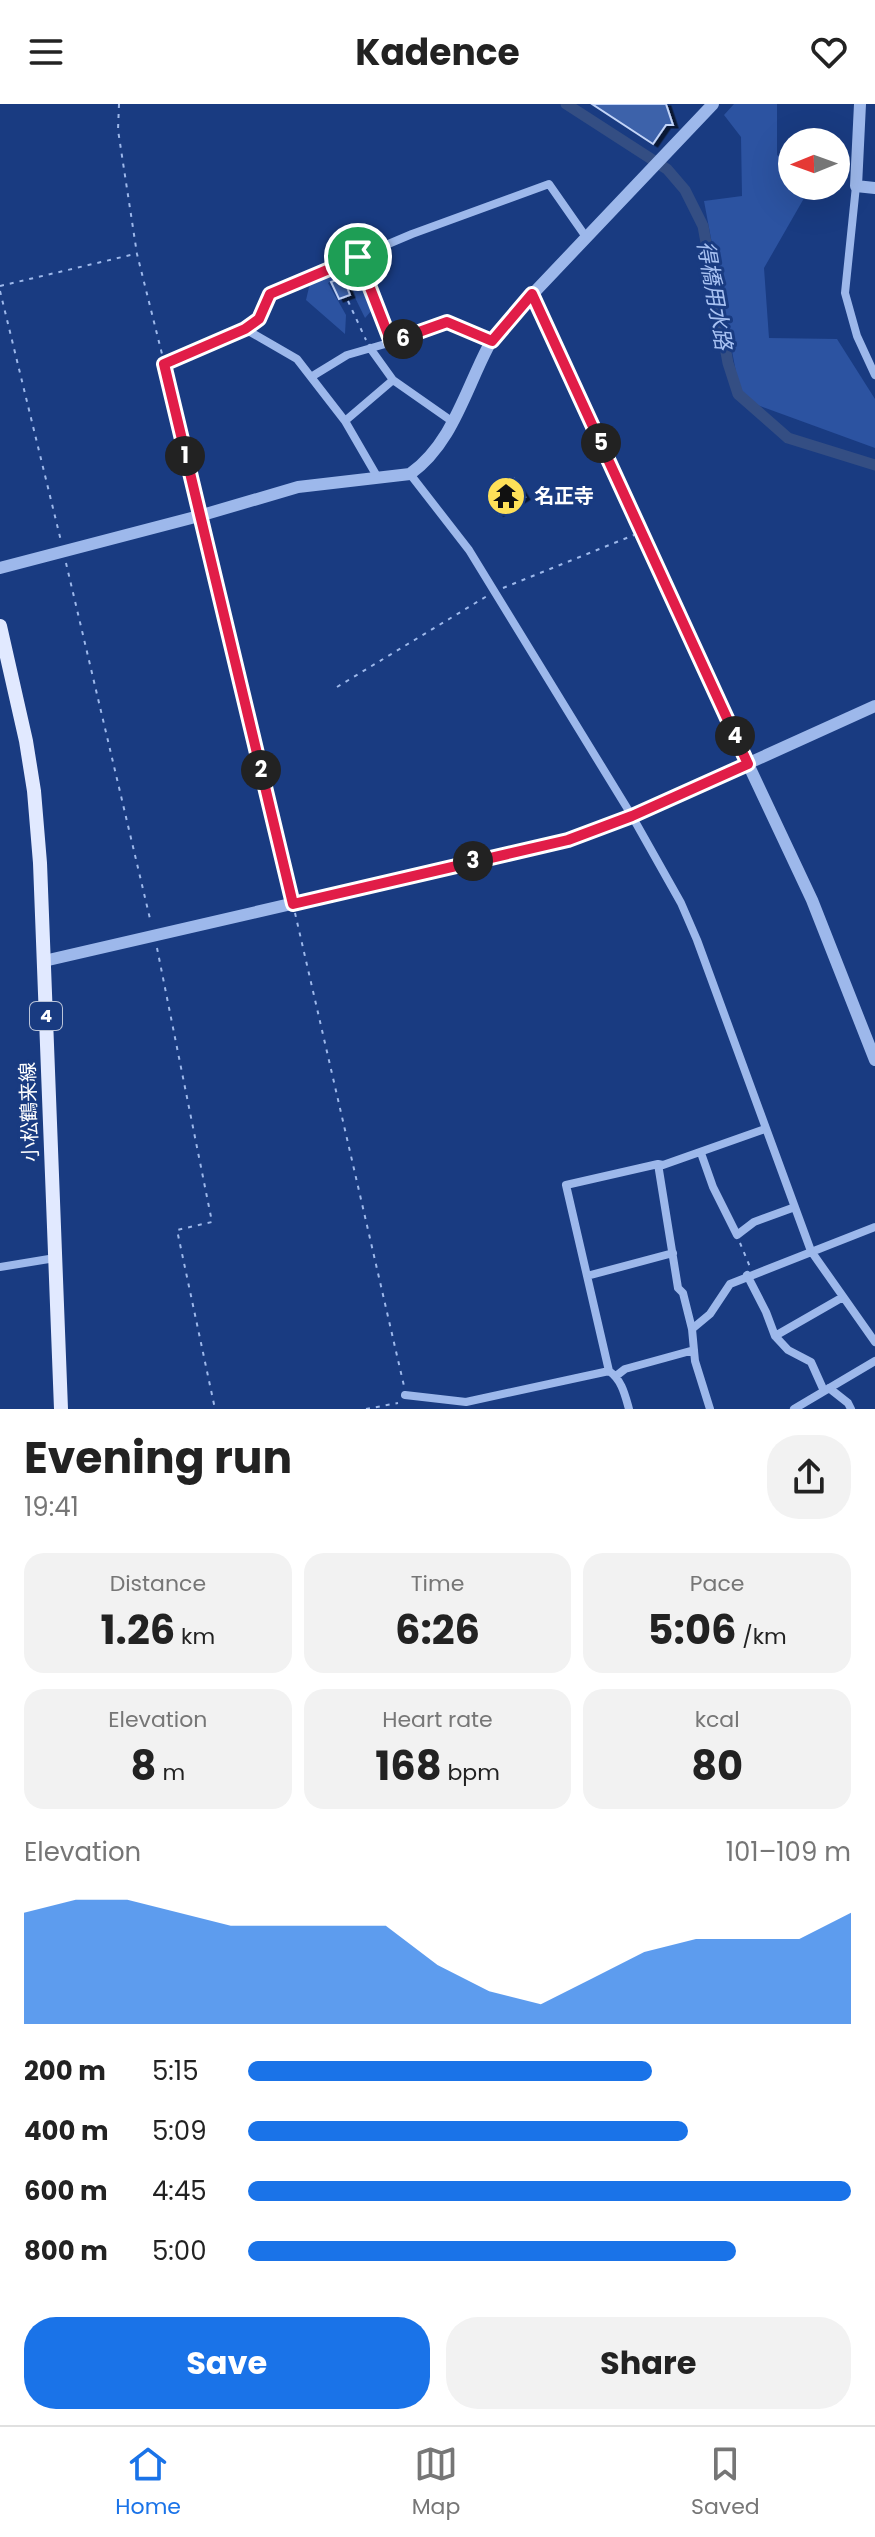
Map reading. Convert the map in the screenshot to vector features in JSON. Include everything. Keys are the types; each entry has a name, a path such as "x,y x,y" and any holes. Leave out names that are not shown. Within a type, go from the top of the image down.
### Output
{"main road":[{"name":"小松鶴来線","path":"0,626 26,741 40,863 61,1409"}],"street":[{"path":"0,568 298,487 410,474 424,464 453,422 492,341 532,294 713,104"},
{"path":"860,104 856,186 845,293 857,336 875,375"},
{"path":"164,364 245,329 259,319 270,294 412,234 549,184 586,237"},
{"path":"856,186 875,188"},
{"path":"358,257 391,342"},
{"path":"532,294 812,900 875,1060"},
{"path":"311,377 347,355 447,322 492,341"},
{"path":"245,329 297,359 345,421 378,478"},
{"path":"370,348 393,380 453,422"},
{"path":"345,421 393,380"},
{"path":"410,474 469,550 632,816 681,903 811,1251 875,1342"},
{"path":"44,961 568,840 632,816 875,706"},
{"path":"629,1409 623,1389 612,1374 566,1185 663,1165 765,1129"},
{"path":"701,1153 713,1187 737,1235 754,1222 795,1207"},
{"path":"658,1164 678,1288 683,1293 692,1329 695,1361 710,1409"},
{"path":"692,1329 710,1314 730,1284 875,1227"},
{"path":"587,1276 673,1253"},
{"path":"0,1267 55,1258"},
{"path":"750,1274 775,1336 788,1350 811,1362 826,1390 848,1403 851,1409"},
{"path":"775,1336 843,1297"},
{"path":"406,1398 466,1402 612,1374 694,1350"},
{"path":"794,1409 875,1361"}],"path":[{"path":"119,104 118,130 137,254 293,904 406,1398 366,1409"},
{"path":"0,286 137,254"},
{"path":"0,291 154,936 212,1222 177,1230 215,1409"},
{"path":"348,301 370,348"},
{"path":"337,687 494,592 642,533"},
{"path":"737,1235 750,1274"}],"shaded area":[{"path":"734,104 777,104 778,200 803,200 764,268 769,338 837,339 875,399 875,448 741,399 704,201 742,196 741,137 724,115"},
{"path":"351,263 372,310 365,318 344,275 328,283 346,315 345,334 306,300 310,283"}],"building":[{"path":"592,104 666,104 673,125 666,125 653,144"},
{"path":"343,277 350,295 339,299 331,282"},
{"name":"名正寺","path":"514,479 525,497 499,513 488,495"}],"waterway":[{"name":"得橋用水路","path":"566,104 667,169 685,190 703,226 728,363 738,394 788,438 875,465"}],"place":[{"name":"名正寺","path":"506,496"}],"route":[{"path":"358,257 391,342 447,322 492,341 532,294 748,764 632,816 568,840 293,904 164,364 245,329 259,319 270,294 358,257"}]}
